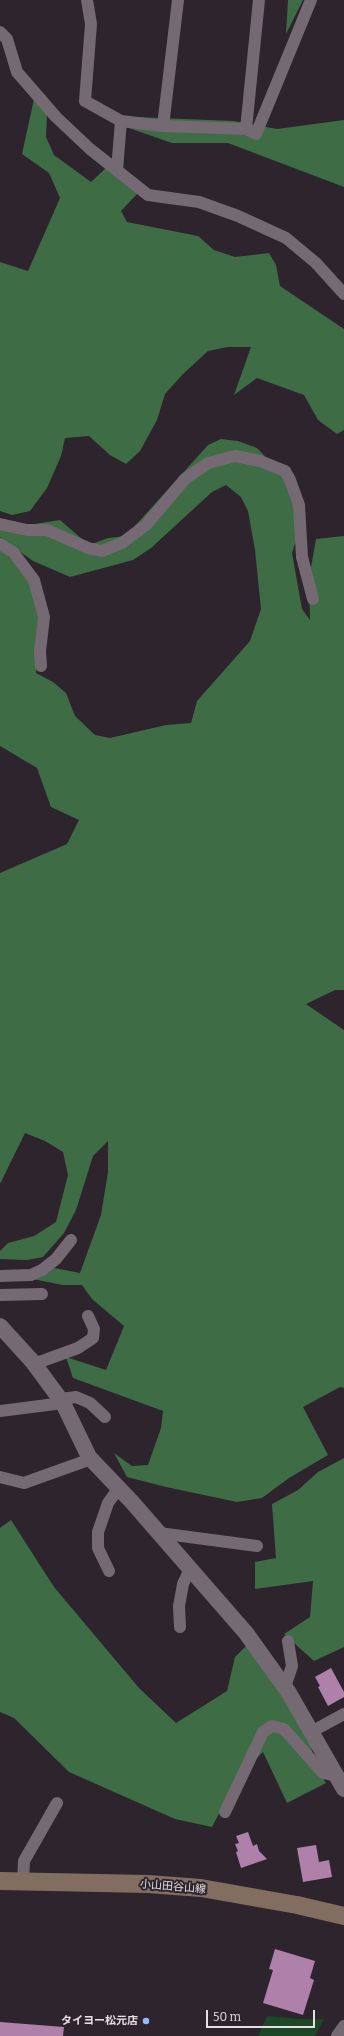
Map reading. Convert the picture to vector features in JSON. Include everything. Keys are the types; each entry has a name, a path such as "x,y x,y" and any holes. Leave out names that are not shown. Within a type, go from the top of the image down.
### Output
{"main road":[{"name":"小山田谷山線","path":"0,1881 148,1884 201,1888 297,1905 344,1916"}],"street":[{"path":"87,0 91,24 85,101 121,121 163,126 246,129 256,134 311,0"},
{"path":"163,126 178,0"},
{"path":"246,129 259,0"},
{"path":"0,32 7,39 17,72 56,118 90,149 148,195 199,202 238,216 286,238 316,263 344,294"},
{"path":"116,170 121,121"},
{"path":"0,524 27,530 47,530 88,548 102,551 122,543 146,525 185,479 208,463 235,456 260,461 284,471 290,480 299,505 302,557 313,598"},
{"path":"0,544 13,552 34,580 44,617 40,651 41,666"},
{"path":"0,1276 31,1275 42,1270 56,1260 71,1240"},
{"path":"0,1295 42,1294"},
{"path":"34,1364 78,1348 93,1338 94,1329 88,1316"},
{"path":"1,1330 34,1364 61,1401 91,1460 118,1490 132,1502 246,1633 285,1687 340,1783"},
{"path":"0,1411 61,1401 76,1397 90,1404 105,1417"},
{"path":"0,1477 24,1483 91,1460"},
{"path":"109,1571 98,1548 98,1532 108,1503 118,1490"},
{"path":"159,1533 257,1546"},
{"path":"180,1627 179,1606 183,1584 190,1569"},
{"path":"285,1687 292,1666 288,1641"},
{"path":"312,1732 344,1714"},
{"path":"225,1812 263,1732 272,1726 284,1729 323,1773 340,1783"},
{"path":"23,1881 24,1861 57,1803"},
{"path":"337,2036 344,2026"}],"green space":[{"path":"288,0 303,0 286,34"},
{"path":"34,99 47,114 46,137 54,155 91,182 107,167 139,192 121,211 127,222 198,236 214,250 235,257 269,253 276,265 280,286 344,329 344,430 337,434 318,420 304,395 257,378 234,395 251,347 228,347 208,351 183,374 165,394 157,420 140,451 126,464 110,455 89,436 65,438 61,456 47,488 30,511 12,515 0,511 0,262 28,271 60,198 49,173 22,154"},
{"path":"135,117 234,121 277,129 344,120 344,187 228,143 172,143 126,127"},
{"path":"221,439 238,441 257,448 296,488 299,531 292,553 302,609 310,620 309,579 316,539 344,536 344,990 335,990 306,1004 344,1030 344,1388 340,1387 303,1407 328,1455 289,1478 262,1498 237,1502 127,1477 114,1453 132,1466 148,1465 161,1428 163,1411 73,1378 66,1357 106,1370 124,1326 92,1299 82,1285 63,1285 2,1273 49,1267 80,1273 101,1215 108,1172 108,1141 93,1156 76,1210 64,1233 43,1257 27,1260 0,1259 0,1251 8,1243 34,1236 56,1222 68,1175 63,1152 45,1141 25,1133 0,1184 0,873 67,844 79,820 51,807 37,768 0,746 0,547 27,575 41,619 36,673 53,682 66,693 75,716 95,735 110,738 166,725 191,723 197,701 250,641 261,609 255,550 248,511 241,497 226,485 212,492 151,548 133,560 70,577 33,561 0,537 0,521 28,525 60,520 89,545 108,538 126,536 208,445"},
{"path":"344,1458 344,1647 314,1661 284,1634 310,1617 313,1581 255,1589 255,1562 276,1558 272,1504 298,1490 318,1472"},
{"path":"11,1520 54,1587 139,1688 176,1723 227,1691 235,1657 247,1645 309,1733 314,1764 326,1783 287,1803 263,1752 239,1775 212,1827 175,1819 69,1772 14,1718 0,1712 0,1528"},
{"path":"267,2016 301,2019 324,2019 315,2036 258,2036"}],"building":[{"path":"331,1668 344,1692 344,1697 328,1706 318,1687 320,1686 315,1677"},
{"path":"248,1832 253,1846 257,1844 259,1851 267,1859 241,1868 236,1852 238,1851 235,1844 239,1843 236,1836"},
{"path":"316,1845 319,1862 329,1860 332,1877 303,1882 297,1848"},
{"path":"275,1949 315,1961 310,1978 314,1980 303,2015 263,2003 273,1970 269,1969"},
{"path":"0,2022 64,2027 63,2036 0,2036"}],"place":[{"name":"タイヨー松元店","path":"146,2021"}]}
